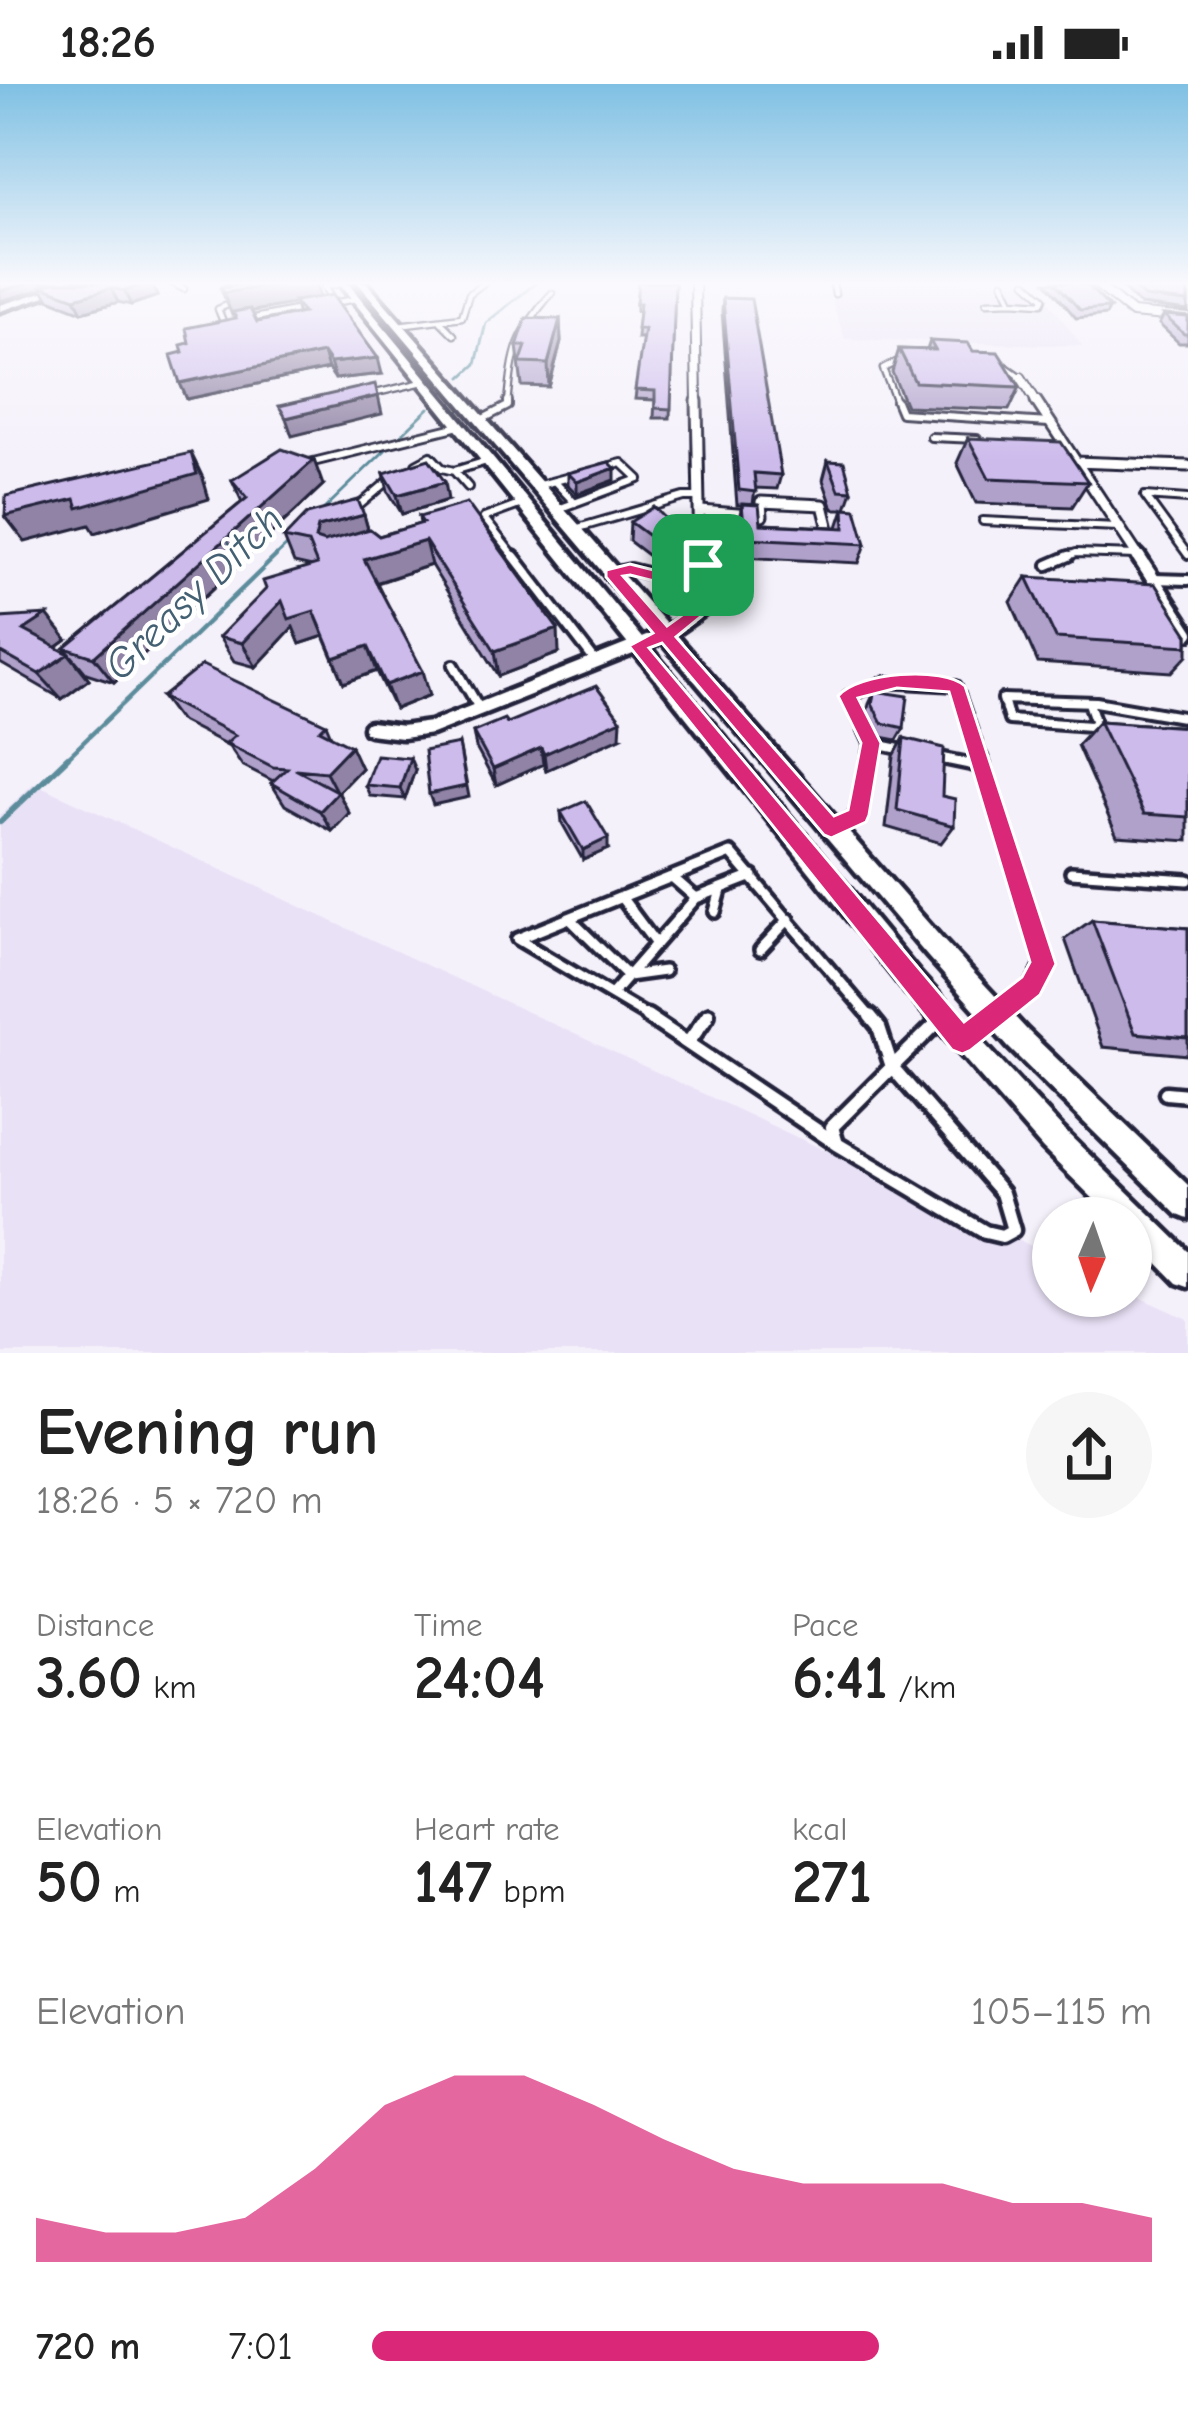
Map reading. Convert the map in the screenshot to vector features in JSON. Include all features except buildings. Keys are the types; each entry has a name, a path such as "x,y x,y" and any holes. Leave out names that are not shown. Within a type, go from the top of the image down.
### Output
{"main road":[{"path":"390,341 423,382 566,506 574,530 995,1014 1188,1205"},
{"path":"419,341 488,461 942,1018 1053,1139 1188,1272"},
{"path":"962,1040 995,1014"}],"street":[{"path":"370,728 416,731 665,635 701,610 697,341"},
{"path":"1021,377 1188,633"},
{"path":"1074,462 1188,466"},
{"path":"701,511 764,523 761,502 823,505 830,533 809,532"},
{"path":"828,518 845,519"}],"lane":[{"path":"298,465 406,441 508,406 516,341"},
{"path":"911,358 883,369 902,413 1049,423"},
{"path":"977,358 1007,363 1021,377"},
{"path":"362,397 423,382"},
{"path":"932,437 997,440"},
{"path":"1040,442 1062,443"},
{"path":"414,465 431,456 442,468 454,471 488,461"},
{"path":"566,506 639,479 622,463 599,469"},
{"path":"454,471 468,487"},
{"path":"349,515 397,475"},
{"path":"545,484 577,475"},
{"path":"1188,499 1145,496 1188,555"},
{"path":"574,530 684,497 701,497"},
{"path":"464,521 522,504"},
{"path":"487,514 484,518 596,662"},
{"path":"983,521 1118,527"},
{"path":"1048,565 1076,553 1136,556"},
{"path":"686,584 685,568 703,565"},
{"path":"611,573 630,569 703,586"},
{"path":"1152,579 1188,580"},
{"path":"1172,608 1188,609"},
{"path":"454,665 479,708"},
{"path":"831,829 858,815 871,743 848,696 859,687 897,681 956,686 1043,964 1031,986 995,1014"},
{"path":"1089,703 1096,723 1090,726 1010,720 1002,703 1003,699 1027,698 1148,707 1188,718"},
{"path":"871,743 984,767"},
{"path":"731,853 753,876 879,1027 892,1067 1002,1193 1012,1214 1013,1230 1002,1236 985,1232 837,1144 613,993 518,940 731,853"},
{"path":"1072,872 1188,880"},
{"path":"613,993 696,898 753,876"},
{"path":"672,877 696,898"},
{"path":"715,912 721,888"},
{"path":"621,897 656,944"},
{"path":"569,918 628,976"},
{"path":"760,950 789,920"},
{"path":"628,976 664,971"},
{"path":"688,1043 709,1013"},
{"path":"837,1144 832,1127 942,1018"},
{"path":"1166,1093 1188,1095"}],"shaded area":[{"path":"920,341 1078,341 1082,346"},
{"path":"34,783 1032,1246 1032,1317 1152,1317 1152,1303 1188,1319 1188,1353 0,1353 0,815"}],"waterway":[{"name":"Greasy Ditch","path":"462,377 476,364 482,341"},
{"name":"Greasy Ditch","path":"319,514 429,408"},
{"name":"Greasy Ditch","path":"273,559 290,543"},
{"name":"Greasy Ditch","path":"65,760 276,556"},
{"name":"Greasy Ditch","path":"0,822 68,757"}],"route":[{"path":"703,565 685,568 686,584 630,569 611,573 665,635 703,681 831,829 858,815 871,743 848,696 859,687 897,681 956,686 1043,964 1031,986 962,1040 638,646 665,635 683,625 701,610 703,565"}]}
